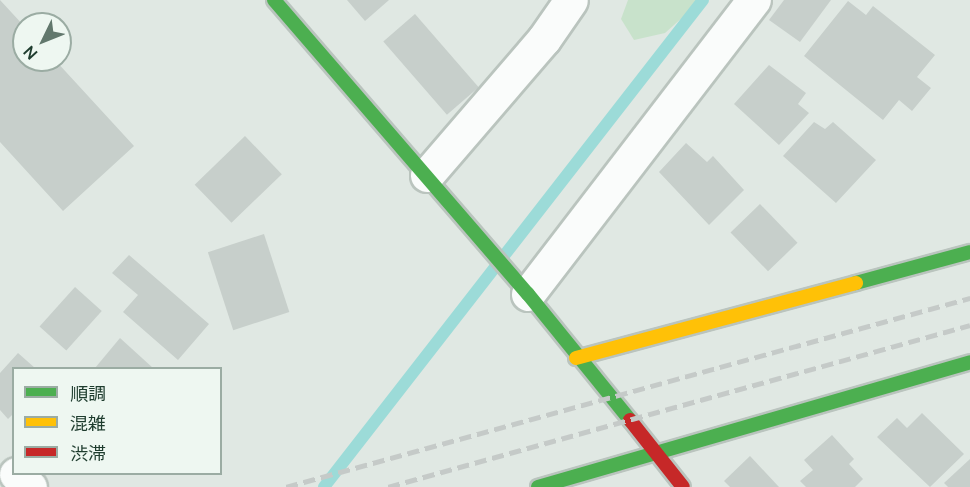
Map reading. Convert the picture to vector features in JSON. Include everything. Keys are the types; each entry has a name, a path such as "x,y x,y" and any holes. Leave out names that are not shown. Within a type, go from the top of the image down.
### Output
{"street":[{"path":"274,0 528,294 651,452 683,487"},
{"path":"427,176 544,39 571,0"},
{"path":"528,294 754,0"},
{"path":"576,358 970,252"},
{"path":"538,487 651,452 970,362"},
{"path":"17,475 30,487"}],"green space":[{"path":"628,0 702,0 665,33 634,40 621,19"}],"building":[{"path":"0,0 12,13 12,72 66,72 134,146 63,211 0,142"},
{"path":"347,0 389,0 365,21"},
{"path":"784,0 831,0 800,42 769,20"},
{"path":"848,1 866,15 873,6 935,55 917,77 931,88 912,111 899,100 883,120 804,56"},
{"path":"415,14 479,87 447,115 383,42"},
{"path":"769,65 806,93 798,104 809,113 779,145 734,104"},
{"path":"814,122 825,129 833,122 876,160 836,203 783,156"},
{"path":"245,136 282,174 231,223 195,185"},
{"path":"686,143 707,162 713,156 744,190 709,225 659,172"},
{"path":"760,204 798,243 768,271 731,232"},
{"path":"264,234 289,312 233,330 208,252"},
{"path":"129,255 209,324 178,360 123,312 138,295 112,273"},
{"path":"75,287 102,311 66,350 40,326"},
{"path":"120,338 152,367 96,367"},
{"path":"18,353 34,367 12,367 12,415 8,419 0,410 0,373"},
{"path":"922,413 964,454 930,487 877,437 897,418 907,428"},
{"path":"832,435 854,459 849,464 863,479 855,487 806,487 800,481 813,470 804,460"},
{"path":"750,456 779,487 730,487 724,481"},
{"path":"970,459 970,487 948,487 944,483"}],"waterway":[{"path":"324,487 703,0"}],"railway":[{"path":"286,487 970,298"},
{"path":"388,487 970,325"}],"traffic: fast":[{"path":"274,0 528,294 630,420"},
{"path":"856,283 970,252"},
{"path":"538,487 970,362"}],"traffic: slow":[{"path":"576,358 856,283"}],"traffic: jam":[{"path":"630,420 683,487"}]}
